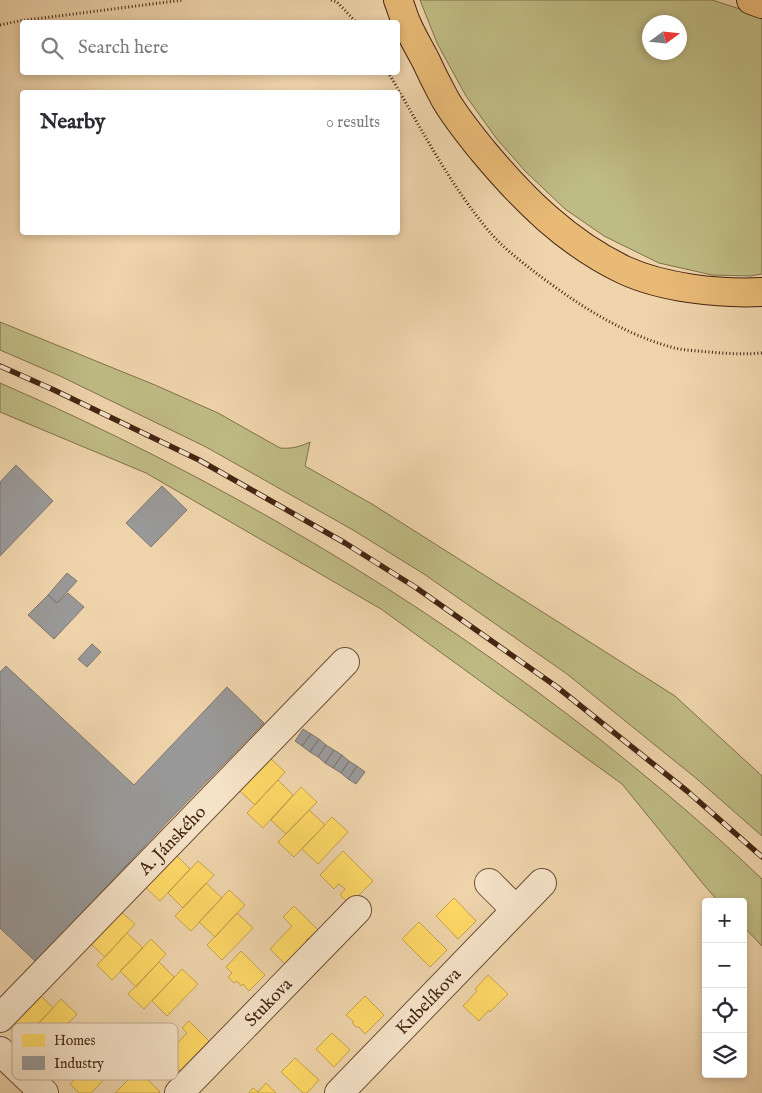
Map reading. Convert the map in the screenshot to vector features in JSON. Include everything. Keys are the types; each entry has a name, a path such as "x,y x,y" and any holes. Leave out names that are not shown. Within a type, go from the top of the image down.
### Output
{"highway":[{"path":"398,0 405,21 446,100 473,139 531,205 560,230 625,270 653,280 680,286 754,291"},
{"path":"751,0 762,4"}],"street":[{"name":"A. Jánského","path":"0,1018 345,662"},
{"path":"489,883 516,910"},
{"name":"Kubelíkova","path":"339,1093 542,883"},
{"name":"Stukova","path":"179,1093 357,910"},
{"path":"0,1051 12,1062"},
{"path":"30,1080 44,1093"}],"path":[{"path":"23,20 183,0"},
{"path":"332,0 337,2 354,20"},
{"path":"0,25 20,21"},
{"path":"390,75 398,90"},
{"path":"400,93 444,168 489,231 520,261 551,285 590,311 635,335 673,348 722,354 762,353"}],"shaded area":[{"path":"420,0 712,0 762,16 762,274 750,276 712,275 659,263 604,236 565,209 525,171 496,138 466,96 437,43"},
{"path":"0,322 155,385 218,413 280,448 295,447 310,442 305,466 372,504 675,696 762,776 762,836 697,779 567,674 424,574 353,530 206,447 60,376 0,350"},
{"path":"0,383 80,419 236,499 313,542 461,637 602,741 663,791 762,879 762,946 747,930 747,898 715,898 622,784 381,609 146,473 0,412"}],"building: Homes":[{"path":"270,758 285,772 255,805 239,790"},
{"path":"278,780 293,795 263,828 247,813"},
{"path":"301,787 317,802 286,834 271,820"},
{"path":"309,810 325,825 294,857 278,842"},
{"path":"332,817 348,832 318,864 302,849"},
{"path":"343,851 373,881 350,904 340,895 345,889 339,884 334,889 320,875"},
{"path":"175,854 190,869 160,901 144,886"},
{"path":"198,861 214,875 183,908 168,893"},
{"path":"206,883 222,898 191,931 175,916"},
{"path":"229,890 245,905 215,937 199,922"},
{"path":"454,898 476,921 458,939 436,916"},
{"path":"294,906 319,931 310,940 308,938 306,941 308,943 286,965 270,949 292,926 283,917"},
{"path":"119,910 135,924 105,957 89,942"},
{"path":"237,913 253,928 222,960 207,945"},
{"path":"419,922 447,950 430,967 402,939"},
{"path":"127,933 143,948 112,980 97,965"},
{"path":"151,939 166,954 136,987 120,971"},
{"path":"241,951 265,975 249,991 243,984 241,986 237,981 234,983 228,977 232,973 226,967"},
{"path":"159,962 174,977 144,1009 128,994"},
{"path":"182,969 198,984 167,1016 152,1001"},
{"path":"488,975 508,994 479,1021 463,1006"},
{"path":"38,993 53,1008 39,1023 12,1023 12,1030 7,1025"},
{"path":"365,996 384,1015 365,1034 346,1015"},
{"path":"61,999 77,1014 69,1023 38,1023"},
{"path":"189,1021 209,1041 180,1071 178,1069 178,1042 187,1033 182,1028"},
{"path":"332,1033 350,1050 334,1067 316,1049"},
{"path":"295,1058 319,1080 307,1093 303,1093 281,1072"},
{"path":"74,1080 104,1080 91,1093 79,1093 70,1084"},
{"path":"128,1080 148,1080 160,1092 159,1093 115,1093"},
{"path":"266,1083 276,1093 249,1093 253,1088 258,1092"}],"building: Industry":[{"path":"16,465 53,501 0,556 0,482"},
{"path":"162,486 187,510 151,547 126,523"},
{"path":"67,573 77,581 57,603 48,595"},
{"path":"68,593 84,607 54,639 28,615 48,595 57,603"},
{"path":"92,644 101,652 87,667 78,659"},
{"path":"6,666 134,785 227,687 264,723 170,819 36,962 0,928 0,672"},
{"path":"303,729 311,734 302,746 295,741"},
{"path":"311,734 319,739 310,752 302,746"},
{"path":"319,739 326,745 318,757 310,752"},
{"path":"326,745 334,750 325,763 318,757"},
{"path":"334,750 342,755 333,768 325,763"},
{"path":"342,755 349,761 341,773 333,768"},
{"path":"349,761 357,766 348,779 341,773"},
{"path":"357,766 365,772 356,784 348,779"}],"railway":[{"path":"0,366 199,460 345,543 415,587 557,687 687,791 762,857"}]}
